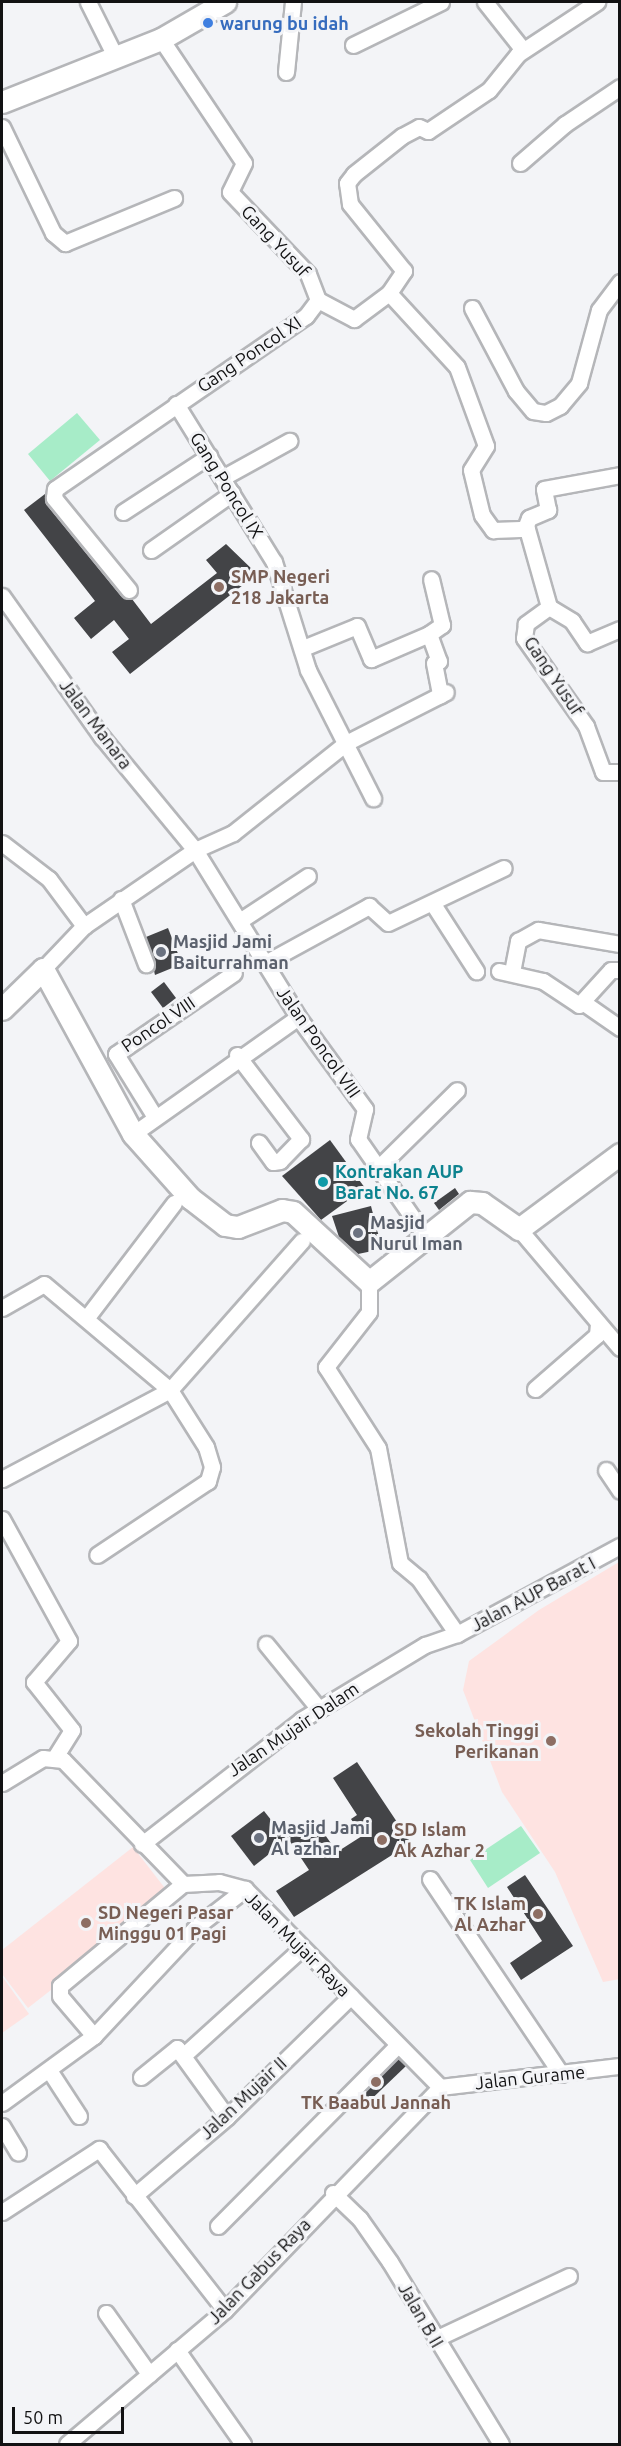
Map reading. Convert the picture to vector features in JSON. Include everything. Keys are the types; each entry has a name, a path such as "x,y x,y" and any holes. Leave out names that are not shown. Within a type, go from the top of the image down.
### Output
{"street":[{"path":"88,2 116,58"},
{"path":"2,102 161,39 225,2"},
{"path":"286,72 293,2"},
{"path":"353,45 441,2"},
{"path":"485,2 523,50"},
{"path":"525,528 494,530 482,515 472,466 486,446 464,382 449,354 388,293 404,271 350,204 347,183 402,136 418,128 428,131 489,90 504,65 597,2"},
{"name":"Gang Yusuf","path":"161,39 244,164 230,192 308,274 317,301 354,319 388,293"},
{"path":"520,164 565,124 620,87"},
{"path":"2,127 53,233 65,243 174,198"},
{"path":"472,308 520,398 533,411 546,413 560,406 579,383 599,310 620,282"},
{"name":"Gang Poncol XI","path":"129,590 53,492 176,404 306,316 317,301"},
{"name":"Gang Poncol IX","path":"176,404 232,493 281,578 308,670 373,798"},
{"path":"222,478 289,441"},
{"path":"123,512 208,456"},
{"path":"620,475 544,489 548,510 529,518 525,528 549,607 572,621 587,642 620,629"},
{"path":"151,550 232,493"},
{"path":"303,648 357,626 371,658 429,634 442,626 431,579"},
{"name":"Jalan Manara","path":"2,596 102,737 195,849"},
{"name":"Gang Yusuf","path":"549,607 526,624 524,638 590,732 603,772 620,772"},
{"path":"2,1009 84,926 121,899 195,849 233,833 346,743 443,694 434,663 439,661 429,634"},
{"path":"2,843 49,879 84,926"},
{"name":"Jalan Poncol VIII","path":"195,849 241,920 298,1017 365,1109 358,1139 380,1166 424,1234"},
{"path":"265,963 369,906 388,923 504,868"},
{"path":"241,920 308,876"},
{"path":"121,899 147,964"},
{"path":"432,904 476,971"},
{"path":"620,944 552,930 527,932 513,950 505,971 584,1003 620,1028"},
{"path":"43,969 133,1134 190,1198 225,1225 250,1226 282,1210 298,1215 369,1282 424,1234 475,1202 519,1229 620,1348"},
{"path":"584,1003 610,970 620,970"},
{"name":"Poncol VIII","path":"155,1117 116,1054 234,973"},
{"path":"133,1134 237,1055 298,1017"},
{"path":"237,1055 301,1139 285,1158 273,1162 259,1143"},
{"path":"380,1166 457,1090"},
{"path":"519,1229 620,1154"},
{"path":"88,1316 174,1203"},
{"path":"2,1479 170,1390 302,1241"},
{"name":"Jalan AUP Barat I","path":"369,1282 369,1312 326,1367 327,1374 378,1448 400,1563 419,1579 457,1634 620,1546"},
{"path":"2,1308 44,1284 88,1316 170,1390 206,1447 212,1467 208,1481 97,1555"},
{"path":"535,1389 597,1335 598,1323"},
{"path":"606,1470 620,1491"},
{"path":"2,1519 69,1641 34,1682 72,1730 56,1756 43,1758 2,1783"},
{"name":"Jalan Mujair Dalam","path":"142,1844 319,1709 425,1645 457,1634"},
{"path":"266,1644 319,1709"},
{"path":"56,1756 183,1884 60,1986 60,1996 94,2036"},
{"path":"430,1879 561,2074"},
{"name":"Jalan Mujair Raya","path":"183,1884 219,1882 245,1889 301,1949 351,1996 396,2047 440,2087"},
{"path":"2,2103 94,2036 197,1926 245,1889"},
{"path":"185,2054 301,1949"},
{"name":"Jalan Mujair II","path":"134,2196 227,2116 351,1996"},
{"path":"218,2226 396,2047"},
{"path":"141,2077 172,2050 185,2054 227,2116"},
{"name":"Jalan Gurame","path":"440,2087 620,2066"},
{"path":"49,2070 79,2116"},
{"name":"Jalan Gabus Raya","path":"67,2445 149,2374 182,2358 225,2310 440,2087"},
{"path":"2,2126 18,2153"},
{"path":"2,2212 99,2149 225,2310"},
{"name":"Jalan B II","path":"336,2195 360,2219 501,2445"},
{"path":"435,2339 569,2276"},
{"path":"106,2313 149,2374"},
{"path":"182,2358 243,2445"}],"shaded area":[{"name":"Sekolah Tinggi Perikanan","path":"619,1562 620,1979 603,1982 555,1872 502,1792 463,1690 469,1661 539,1610"},
{"name":"SD Negeri Pasar Minggu 01 Pagi","path":"133,1847 171,1896 28,2008 2,1974 2,1950"},
{"path":"2,1976 29,2014 2,2033"}],"green space":[{"path":"77,413 100,440 50,481 28,454"},
{"path":"521,1826 540,1853 488,1888 470,1860"}],"building":[{"name":"SMP Negeri 218 Jakarta","path":"45,494 46,504 121,596 132,599 151,624 217,573 206,560 226,544 257,574 130,674 112,652 129,639 114,620 91,639 74,618 95,601 24,510"},
{"name":"Masjid Jami Baiturrahman","path":"168,928 182,964 155,975 146,937"},
{"path":"164,982 176,998 163,1008 151,992"},
{"name":"Kontrakan AUP Barat No. 67","path":"330,1140 365,1188 321,1220 282,1176"},
{"path":"455,1188 459,1194 439,1210 434,1203"},
{"name":"Masjid Nurul Iman","path":"371,1206 382,1249 358,1254 339,1237 332,1216"},
{"name":"SD Islam Ak Azhar 2","path":"357,1762 411,1843 294,1917 276,1891 309,1870 287,1837 314,1819 337,1852 362,1836 351,1819 357,1815 333,1778"},
{"name":"Masjid Jami Al azhar","path":"264,1811 287,1840 254,1866 231,1836"},
{"name":"TK Islam Al Azhar","path":"525,1875 573,1946 521,1980 510,1963 542,1941 507,1887"},
{"path":"398,2059 406,2066 359,2111 353,2104"}],"place":[{"name":"warung bu idah","path":"208,23"},
{"name":"SMP Negeri 218 Jakarta","path":"219,587"},
{"name":"Masjid Jami Baiturrahman","path":"161,952"},
{"name":"Kontrakan AUP Barat No. 67","path":"323,1182"},
{"name":"Masjid Nurul Iman","path":"358,1233"},
{"name":"Sekolah Tinggi Perikanan","path":"551,1741"},
{"name":"Masjid Jami Al azhar","path":"259,1838"},
{"name":"SD Islam Ak Azhar 2","path":"382,1840"},
{"name":"TK Islam Al Azhar","path":"538,1914"},
{"name":"SD Negeri Pasar Minggu 01 Pagi","path":"86,1923"},
{"name":"TK Baabul Jannah","path":"376,2082"}]}
